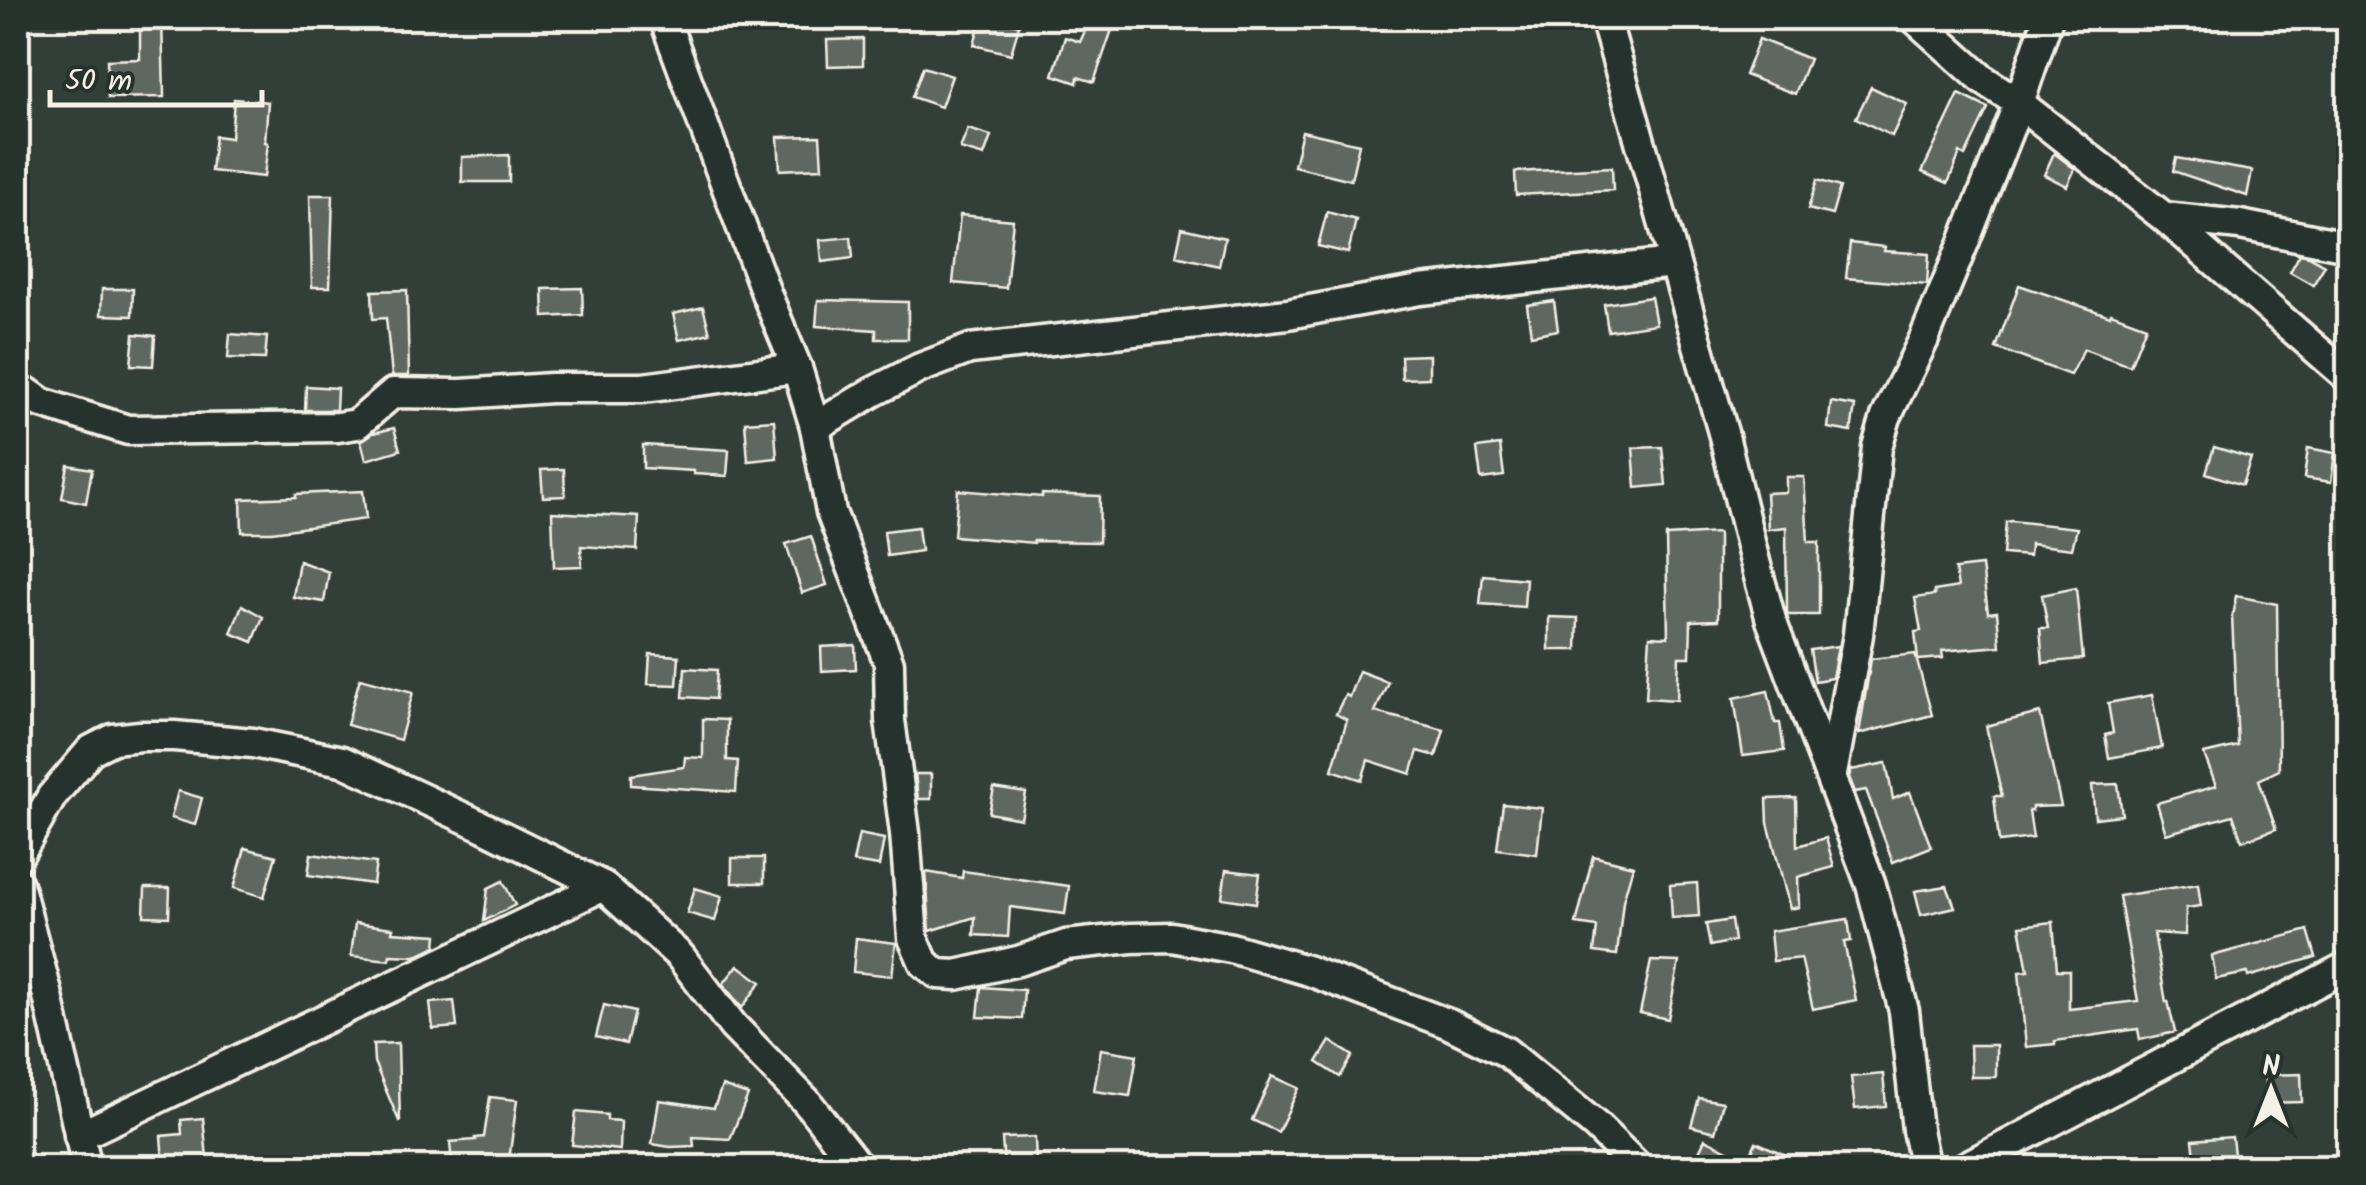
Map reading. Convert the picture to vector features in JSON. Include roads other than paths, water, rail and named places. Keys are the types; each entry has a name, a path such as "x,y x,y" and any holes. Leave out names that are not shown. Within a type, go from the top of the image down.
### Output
{"street":[{"path":"664,18 797,368 815,427 831,512 889,662 890,720 913,938 924,963 938,974 956,975 1066,946 1132,938 1172,938 1230,948 1309,971 1449,1024 1506,1052 1595,1125 1639,1168"},
{"path":"1605,18 1772,620 1871,886 1904,1010 1916,1130 1925,1168"},
{"path":"1914,18 1982,79 2019,103 2164,217 2348,377"},
{"path":"1831,778 1858,635 1877,447 1886,416 1924,339 2019,103 2048,18"},
{"path":"2164,217 2240,224 2348,246"},
{"path":"815,427 872,392 970,349 1288,314 1420,290 1674,263"},
{"path":"18,386 42,403 128,430 210,430 357,424 393,393 642,388 797,368"},
{"path":"18,856 52,796 91,750 114,739 174,736 253,742 342,761 603,886 680,956 734,1026 807,1102 859,1168"},
{"path":"18,884 87,1168"},
{"path":"79,1136 603,886"},
{"path":"1963,1168 2348,966"}]}
